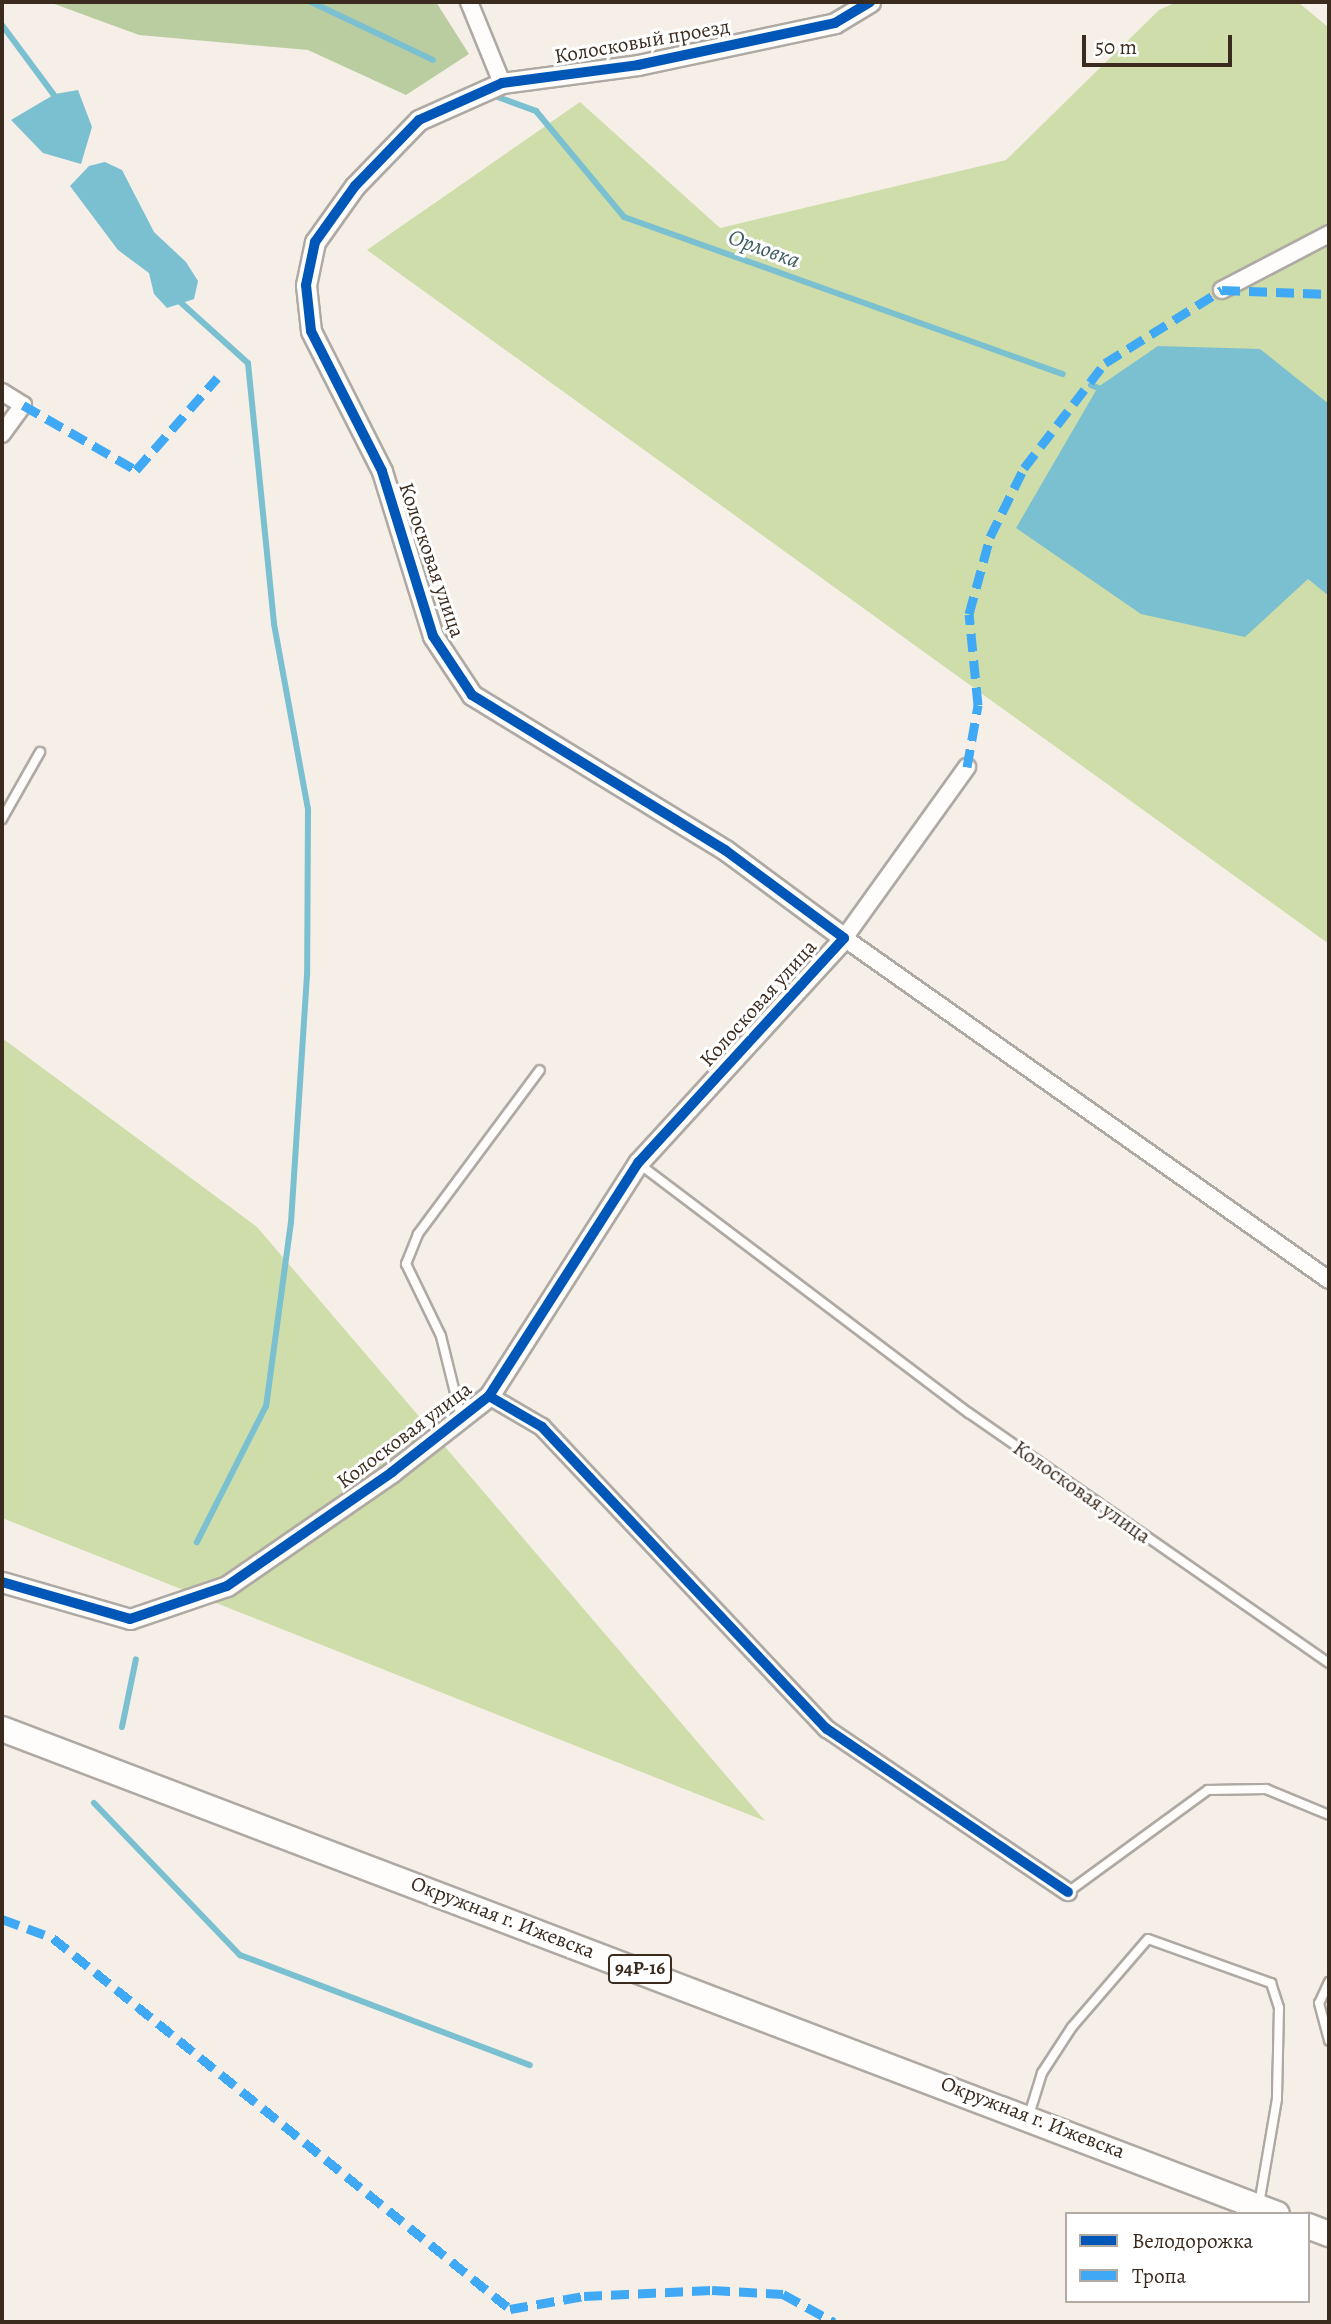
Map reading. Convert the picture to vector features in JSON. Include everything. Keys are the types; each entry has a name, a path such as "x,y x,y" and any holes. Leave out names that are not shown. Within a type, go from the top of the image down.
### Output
{"main road":[{"name":"Окружная г. Ижевска","path":"2,1729 1030,2115 1268,2210"},
{"path":"1310,2227 1329,2234"}],"street":[{"path":"469,2 502,83"},
{"name":"Колосковый проезд","path":"419,120 502,83 638,65 835,23 870,2"},
{"name":"Колосковая улица","path":"419,120 355,186 315,242 306,307 322,355 382,471 433,636 472,695 725,850 844,938 1329,1280"},
{"path":"1222,290 1329,234"},
{"path":"2,391 23,405 2,434"},
{"path":"844,938 967,767"},
{"name":"Колосковая улица","path":"2,1582 130,1619 227,1586 489,1396 638,1163 844,938"},
{"path":"489,1396 542,1427 827,1729 1068,1892"}],"lane":[{"path":"2,820 40,752"},
{"path":"461,1417 442,1336 406,1264 418,1234 540,1070"},
{"name":"Колосковая улица","path":"638,1163 947,1397 1329,1663"},
{"path":"1068,1892 1208,1790 1266,1789 1329,1815"},
{"path":"1030,2115 1042,2073 1072,2027 1148,1939 1271,1983 1279,2008 1278,2099 1268,2210"},
{"path":"1329,1982 1319,2003 1329,2041"}],"green space":[{"path":"49,2 436,2 469,54 406,95 308,50 139,35"},
{"path":"1177,2 1298,2 1329,28 1329,944 367,250 580,102 720,228 1006,160 1159,10"},
{"path":"2,1038 257,1227 765,1821 2,1518"}],"water":[{"path":"78,90 92,127 81,164 43,153 11,120 55,94"},
{"path":"105,162 122,170 154,232 186,262 198,281 194,299 167,308 154,294 149,273 118,250 70,186 89,166"},
{"path":"1158,346 1260,349 1329,404 1329,596 1308,579 1245,637 1141,614 1016,528 1098,387"}],"waterway":[{"name":"Орловка","path":"311,2 433,60"},
{"path":"2,25 57,99"},
{"name":"Орловка","path":"495,96 536,111 624,217 1063,374"},
{"path":"178,300 248,363 274,624 308,809 307,975 291,1222 266,1406 197,1542"},
{"name":"Орловка","path":"1091,385 1103,390"},
{"path":"122,1727 136,1659"},
{"path":"94,1803 240,1955 530,2065"}],"marked path":[{"path":"967,767 978,705 969,614 990,537 1024,468 1105,363 1222,290 1329,294"},
{"path":"23,405 136,470 217,378"},
{"path":"2,1919 53,1938 510,2309 584,2296 712,2290 783,2294 834,2322"}],"cycle path":[{"path":"2,1582 130,1619 227,1586 392,1472 489,1396 638,1163 844,938 725,850 472,695 433,636 382,471 311,331 306,285 315,242 355,186 419,120 502,83 638,65 835,23 870,2"},
{"path":"489,1396 542,1427 827,1729 1068,1892"}]}
